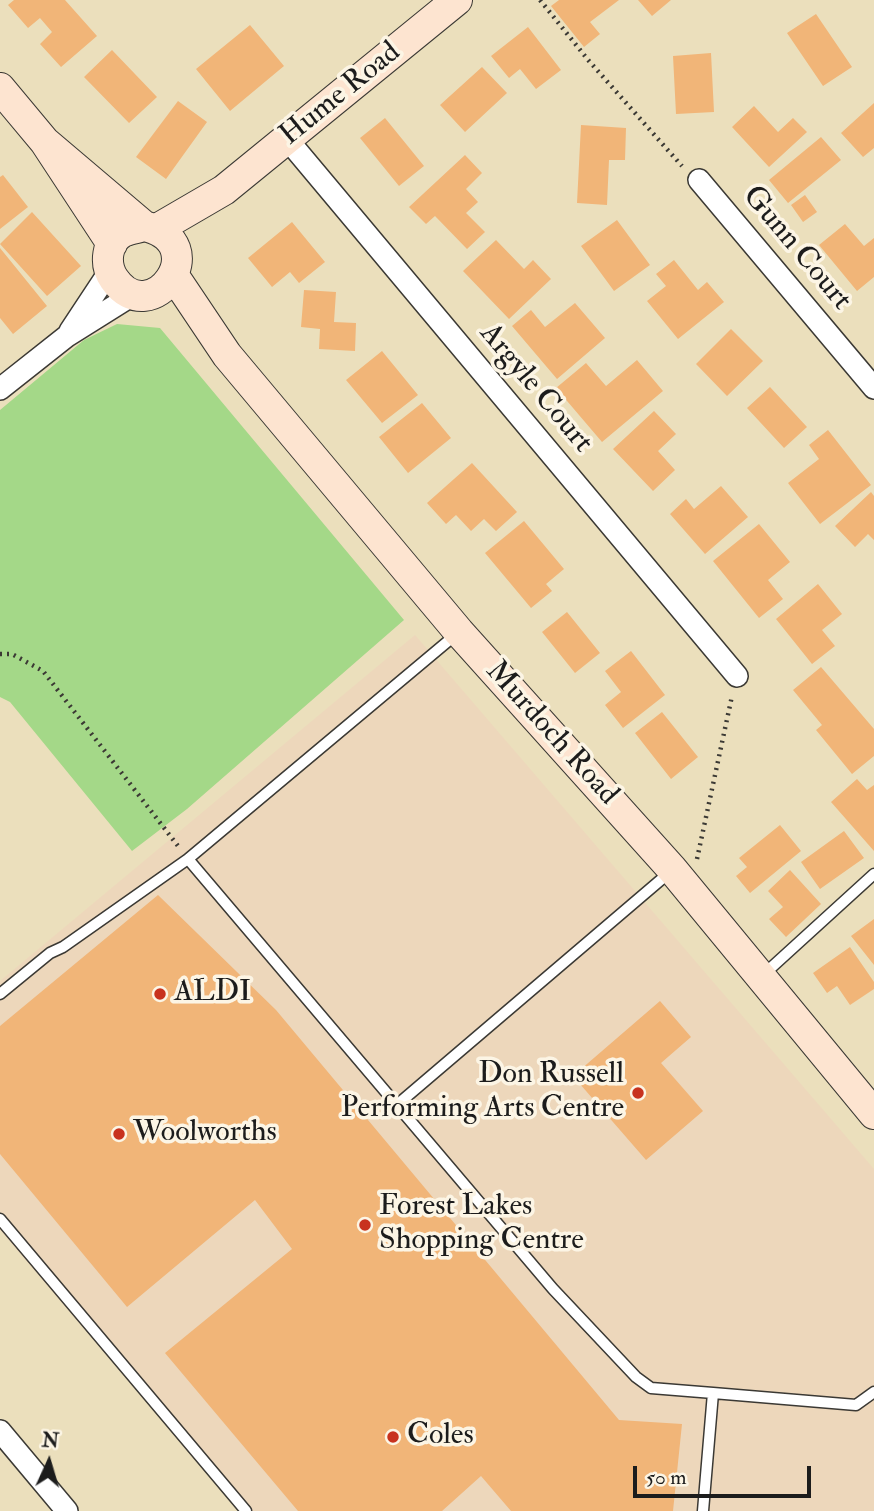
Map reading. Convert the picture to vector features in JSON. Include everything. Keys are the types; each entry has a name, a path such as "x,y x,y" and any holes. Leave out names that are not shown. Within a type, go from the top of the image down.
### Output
{"main road":[{"name":"Hume Road","path":"151,228 224,190 457,0"},
{"name":"Murdoch Road","path":"0,88 45,142 110,258 117,284 160,279"},
{"name":"Murdoch Road","path":"45,142 151,228 169,238 160,279"},
{"name":"Hume Road","path":"160,279 224,190"},
{"path":"110,258 122,232 151,228"},
{"name":"Murdoch Road","path":"160,279 228,355 459,632 681,880 874,1114"}],"street":[{"name":"Argyle Court","path":"287,139 737,676"},
{"name":"Gunn Court","path":"699,180 874,388"},
{"path":"67,336 110,258"},
{"path":"0,389 67,336 160,279"},
{"path":"0,1431 67,1511"}],"lane":[{"path":"0,994 50,953 63,947 188,859 459,632"},
{"path":"188,859 553,1289 636,1377 651,1388 856,1405 874,1392"},
{"path":"761,977 874,874"},
{"path":"398,1104 681,880"},
{"path":"0,1219 246,1511"},
{"path":"703,1511 713,1393"}],"path":[{"path":"540,0 673,158 699,180"},
{"path":"0,654 12,654 43,671 188,859"},
{"path":"681,880 737,676"}],"shaded area":[{"path":"415,635 874,1169 874,1511 239,1511 0,1230 0,981"}],"green space":[{"path":"117,324 160,328 404,620 187,809 132,851 10,702 0,697 0,410 84,340"}],"building":[{"path":"14,0 65,0 97,36 61,67 40,44 52,32 40,18 28,28 8,5"},
{"path":"559,0 619,0 590,22 600,34 584,47 551,6"},
{"path":"638,0 671,0 652,16"},
{"path":"816,14 852,67 823,86 787,33"},
{"path":"250,25 284,66 230,111 196,69"},
{"path":"528,27 561,70 536,89 520,69 509,78 491,56"},
{"path":"112,50 157,97 129,123 84,77"},
{"path":"711,53 714,112 676,114 673,56"},
{"path":"482,67 507,93 465,132 440,105"},
{"path":"178,101 207,122 166,179 136,157"},
{"path":"874,103 874,148 863,157 841,133"},
{"path":"754,106 778,132 793,118 807,132 769,167 732,127"},
{"path":"385,118 424,166 399,186 360,138"},
{"path":"581,125 626,128 625,160 609,160 607,205 577,203"},
{"path":"821,137 841,160 788,203 769,180"},
{"path":"465,155 482,173 466,189 478,202 466,213 485,232 467,249 435,216 426,224 409,207"},
{"path":"3,175 28,207 0,229 0,177"},
{"path":"805,195 817,212 803,222 791,205"},
{"path":"32,212 81,266 47,296 0,244"},
{"path":"617,220 650,265 614,291 581,246"},
{"path":"292,222 325,262 299,283 290,272 272,287 248,258"},
{"path":"845,224 864,246 874,238 874,277 857,291 819,245"},
{"path":"496,240 524,269 533,260 551,279 509,319 463,271"},
{"path":"0,248 47,306 13,334 0,318"},
{"path":"674,260 698,290 707,282 724,302 678,339 647,301 666,286 656,274"},
{"path":"304,290 336,292 334,322 356,323 355,351 319,349 320,329 301,327"},
{"path":"575,303 605,338 557,379 512,326 531,310 545,327"},
{"path":"731,329 763,361 727,396 696,364"},
{"path":"382,351 418,395 382,423 346,380"},
{"path":"637,360 663,391 602,442 556,388 586,363 606,386"},
{"path":"770,387 807,427 784,448 747,408"},
{"path":"422,403 451,438 408,473 379,437"},
{"path":"654,411 676,434 658,451 675,470 653,491 613,449"},
{"path":"828,430 871,485 820,524 788,483 819,459 809,445"},
{"path":"472,463 517,512 496,531 484,519 471,531 456,515 446,524 427,503"},
{"path":"721,486 748,517 705,554 670,514 686,499 694,509"},
{"path":"871,492 874,496 874,540 868,534 855,547 835,526"},
{"path":"524,521 564,569 546,584 552,591 531,608 485,553"},
{"path":"759,524 790,562 768,580 783,599 759,618 713,561"},
{"path":"818,584 842,614 822,630 835,646 812,664 776,619"},
{"path":"567,612 600,653 575,673 542,632"},
{"path":"631,651 665,695 623,728 605,705 621,692 605,671"},
{"path":"821,667 874,729 874,756 852,774 816,730 822,725 793,690"},
{"path":"662,712 698,757 671,779 635,733"},
{"path":"857,779 867,790 874,785 874,851 831,802"},
{"path":"780,825 801,851 750,893 736,876 747,867 739,858"},
{"path":"844,831 864,858 820,889 801,862"},
{"path":"790,870 821,904 786,937 769,919 783,907 768,891"},
{"name":"Forest Lakes Shopping Centre","path":"158,895 276,1010 619,1420 682,1424 673,1511 511,1511 481,1476 442,1511 298,1511 165,1353 292,1249 255,1200 127,1307 0,1154 0,1026"},
{"path":"874,919 874,965 851,936"},
{"path":"850,947 874,982 874,989 850,1005 837,986 827,993 813,973"},
{"name":"Don Russell Performing Arts Centre","path":"660,1001 691,1037 661,1063 703,1111 646,1160 573,1076"}],"place":[{"name":"ALDI","path":"160,994"},
{"name":"Don Russell Performing Arts Centre","path":"638,1093"},
{"name":"Woolworths","path":"119,1134"},
{"name":"Forest Lakes Shopping Centre","path":"365,1225"},
{"name":"Coles","path":"393,1437"}]}
